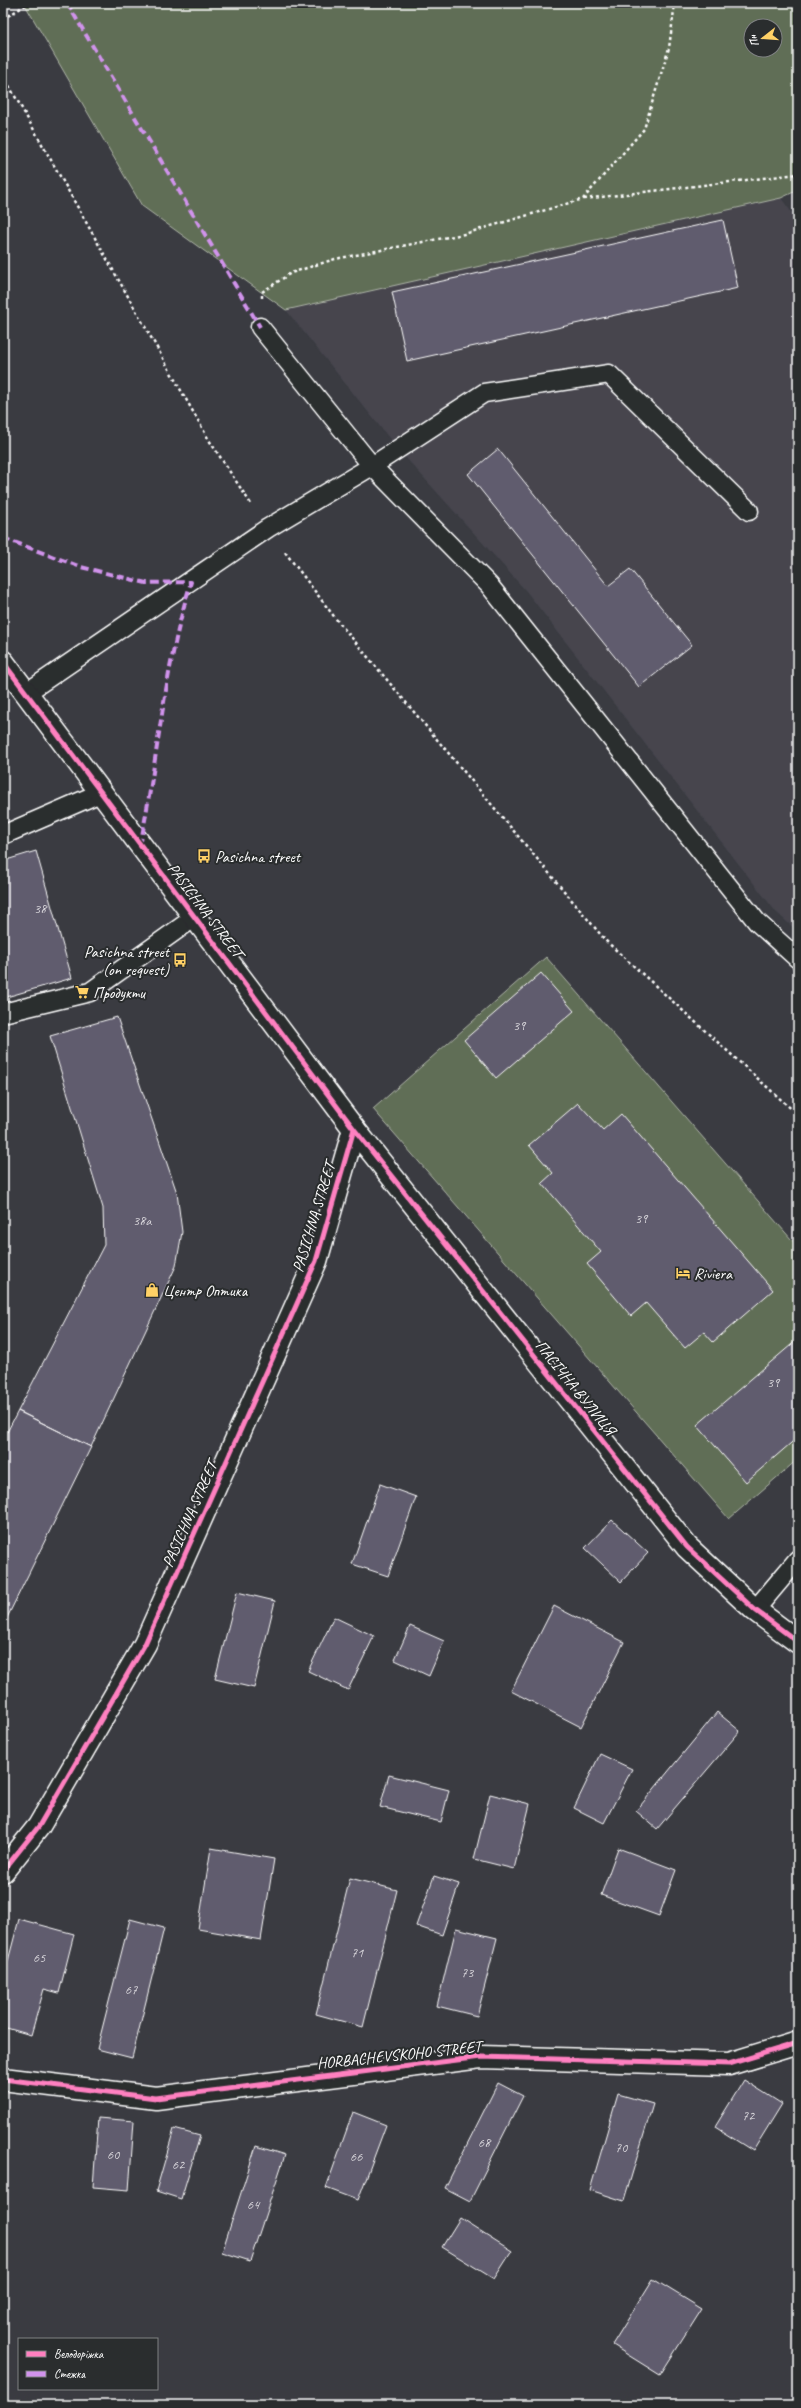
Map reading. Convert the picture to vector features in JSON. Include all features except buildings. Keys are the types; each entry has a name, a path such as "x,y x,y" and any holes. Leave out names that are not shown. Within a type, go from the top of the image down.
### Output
{"street":[{"name":"PASICHNA STREET","path":"3,662 354,1129 316,1260 145,1644 39,1826 3,1871"},
{"name":"ПАСІЧНА ВУЛИЦЯ","path":"354,1129 687,1547 755,1610 798,1642"},
{"name":"HORBACHEVSKOHO STREET","path":"3,2079 156,2098 481,2057 729,2064 798,2043"}],"lane":[{"path":"260,327 372,466 489,585 757,922 798,959"},
{"path":"26,693 268,528 372,466 484,393 609,374 749,511"},
{"path":"3,835 100,792"},
{"path":"3,1013 90,992 195,916"},
{"path":"755,1610 798,1559"}],"path":[{"path":"3,19 29,3"},
{"path":"583,199 644,129 669,48 675,3"},
{"path":"3,75 209,440 268,528 336,619 606,941 798,1115"},
{"path":"260,327 262,292 291,273 335,259 464,234 583,199 798,174"}],"shaded area":[{"path":"781,198 798,221 798,932 776,912 526,591 398,449 286,310"}],"green space":[{"path":"24,3 798,3 798,190 781,198 286,310 142,206"},
{"path":"546,957 798,1247 798,1459 729,1519 373,1109"}],"marked path":[{"path":"67,3 260,327"},
{"path":"3,538 81,567 146,583 191,582 174,647 140,846"}],"cycle path":[{"path":"3,662 354,1129 687,1547 755,1610 798,1642"},
{"path":"3,1871 39,1826 145,1644 316,1261 354,1129"},
{"path":"3,2079 156,2098 481,2057 729,2064 798,2043"}],"place":[{"name":"Pasichna street","path":"204,856"},
{"name":"Pasichna street (on request)","path":"180,960"},
{"name":"Продукти","path":"82,992"},
{"name":"Riviera","path":"683,1273"},
{"name":"Центр Оптика","path":"152,1290"}]}
